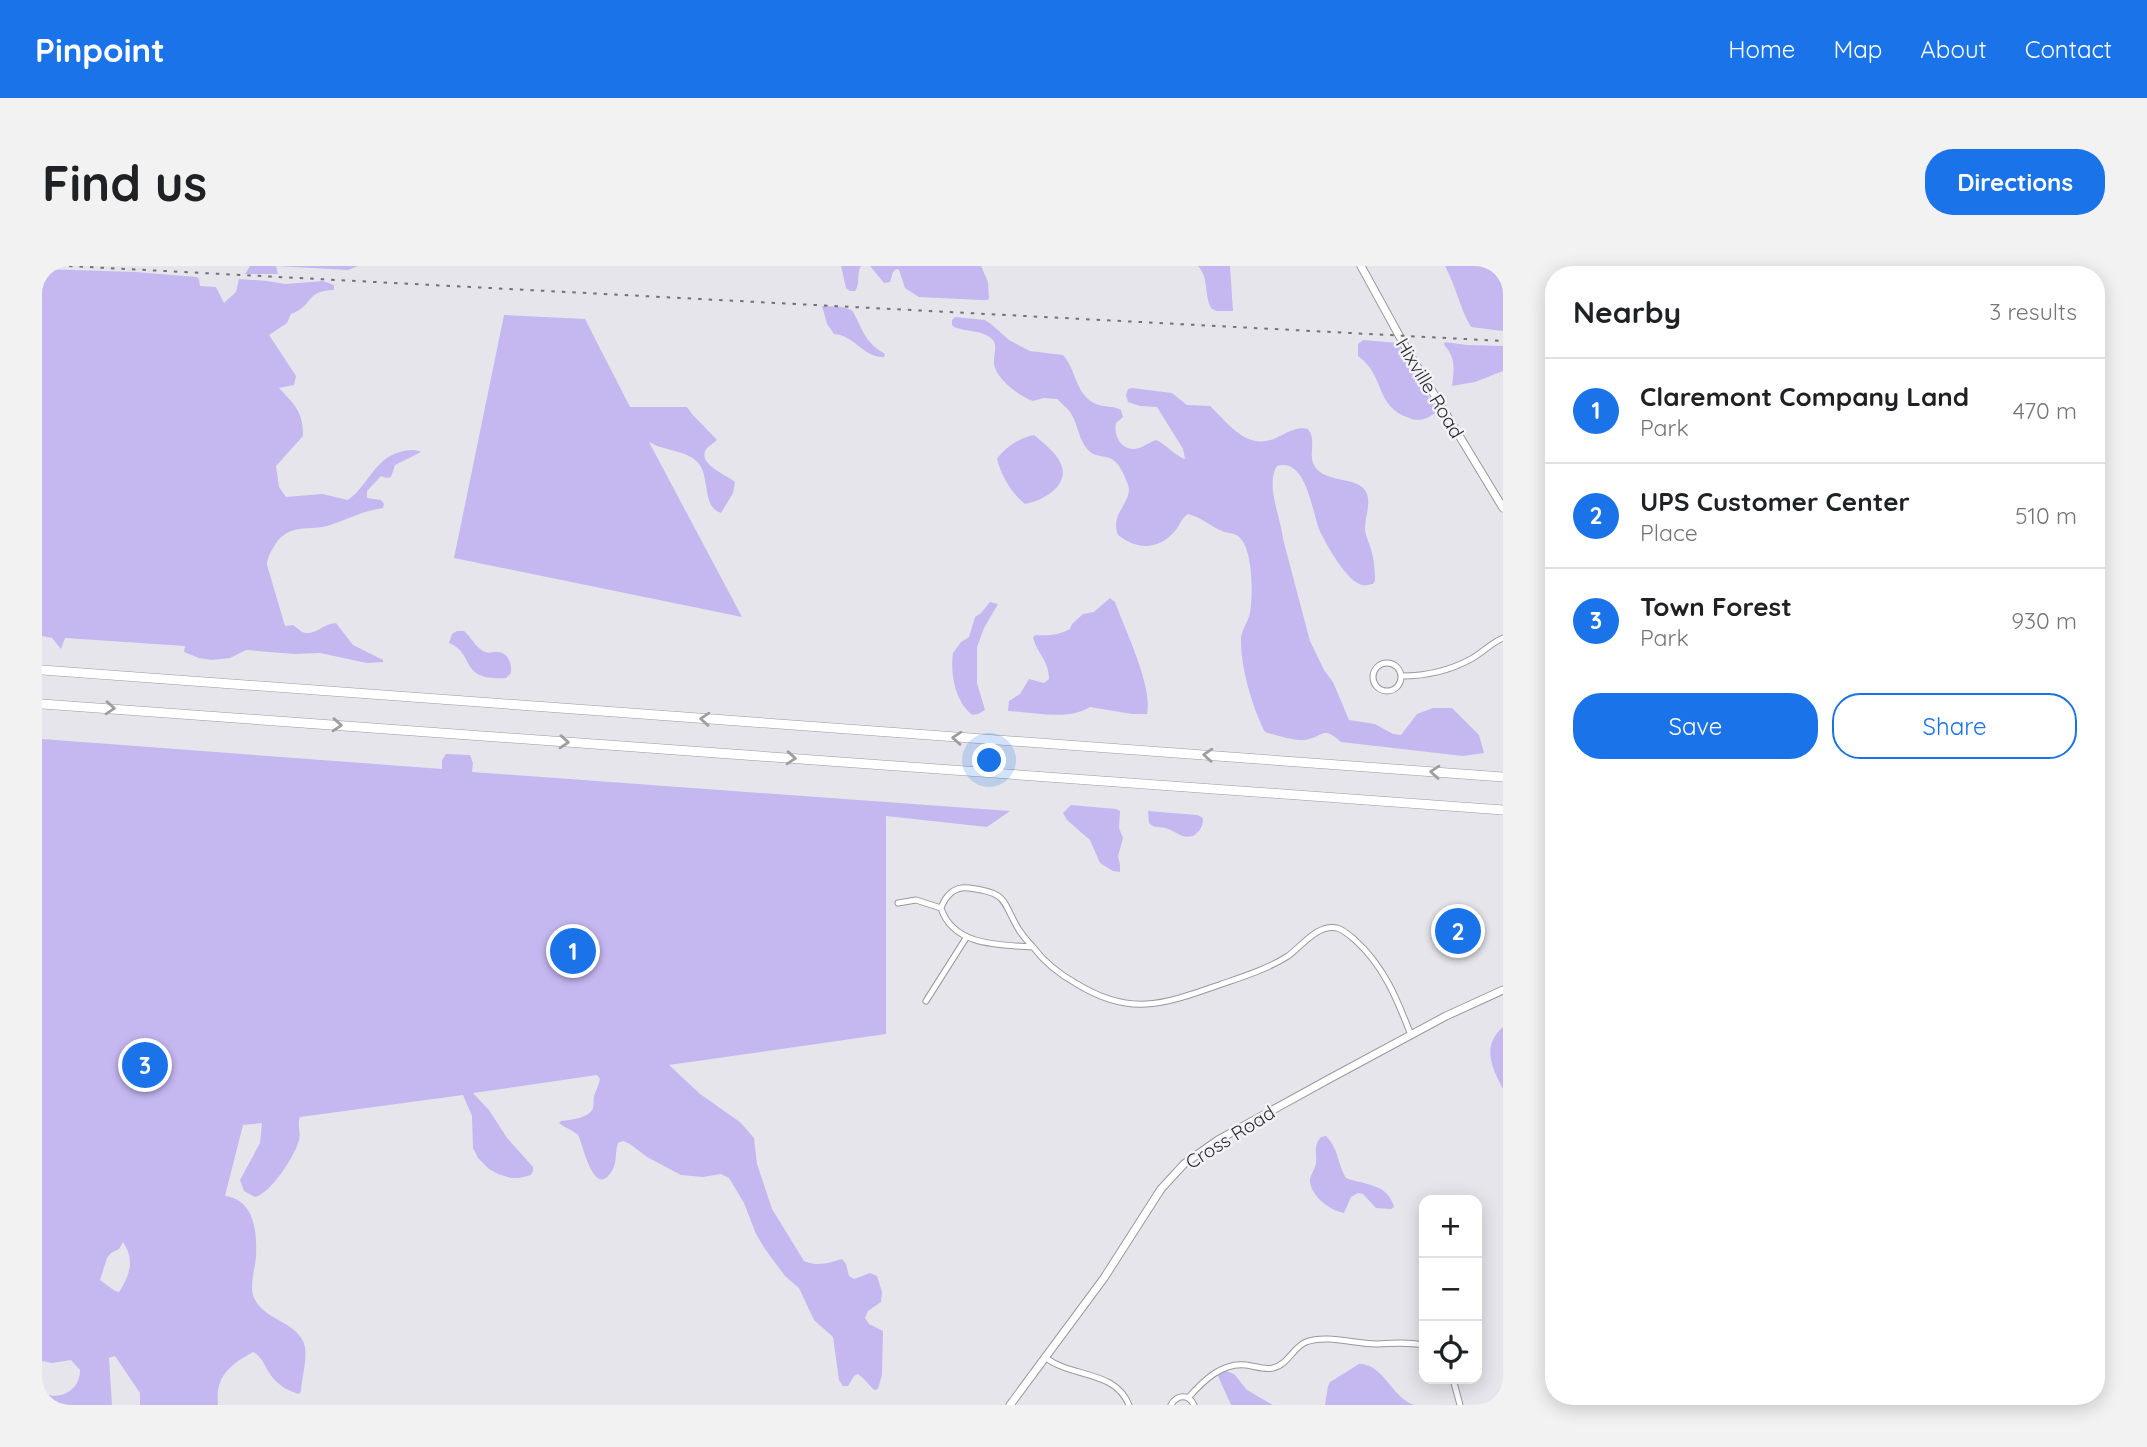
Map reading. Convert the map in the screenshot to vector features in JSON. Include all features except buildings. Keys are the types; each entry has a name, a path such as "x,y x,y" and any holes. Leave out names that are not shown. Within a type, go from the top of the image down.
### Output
{"highway":[{"path":"42,670 1503,777"},
{"path":"42,704 1503,810"}],"street":[{"name":"Hixville Road","path":"1361,266 1410,355 1503,508"},
{"path":"1402,676 1424,676 1447,670 1472,659 1503,638"},
{"path":"1387,662 1397,666 1402,676 1398,686 1388,691 1378,687 1373,677 1377,667 1387,662"},
{"path":"1033,947 990,944 966,938 945,920 941,908 946,896 961,887 986,890 998,895 1007,905 1019,930 1033,947 1045,963 1106,1000 1126,1004 1153,1004 1192,995 1237,979 1287,956 1317,932 1337,928 1346,932 1377,964 1391,988 1411,1035"},
{"path":"898,903 916,900 941,908"},
{"path":"926,1000 966,938"},
{"name":"Cross Road","path":"1010,1405 1104,1279 1161,1189 1184,1164 1217,1140 1411,1035 1503,990"},
{"path":"1188,1398 1198,1386 1225,1367 1243,1365 1273,1368 1308,1341 1419,1344"},
{"path":"1046,1358 1071,1371 1106,1380 1122,1392 1129,1405"},
{"path":"1454,1384 1460,1405"},
{"path":"1171,1405 1177,1398 1188,1398 1194,1405"}],"shaded area":[{"path":"250,266 276,266 278,274 245,274"},
{"path":"276,266 358,266 348,270"},
{"path":"841,266 861,266 855,291 846,288"},
{"path":"870,266 981,266 988,282 989,298 981,300 919,297 905,288 899,270 893,272 890,282 884,283"},
{"path":"1198,266 1230,266 1233,311 1216,311 1211,308 1204,276"},
{"path":"1445,266 1503,266 1503,331 1471,327"},
{"path":"42,269 197,277 200,286 216,287 224,303 236,292 239,279 285,284 323,281 334,285 334,290 318,293 304,307 291,314 287,323 269,335 296,376 294,385 279,388 297,409 303,428 303,436 276,466 279,487 286,497 322,494 348,500 391,455 408,450 421,452 395,465 391,477 381,476 367,491 367,498 381,500 383,508 322,527 293,530 275,545 267,565 285,626 293,625 306,633 336,623 353,645 383,662 367,663 320,653 246,650 230,658 212,660 184,652 185,646 65,638 61,649 52,638 42,636"},
{"path":"822,306 852,310 864,334 885,354 884,357 871,354 847,338 834,334 827,324"},
{"path":"504,315 585,319 630,407 687,407 717,440 707,448 705,459 735,482 733,493 721,513 711,505 702,470 695,459 649,442 742,617 454,558"},
{"path":"955,317 985,320 1009,340 1030,351 1063,355 1088,399 1097,405 1121,410 1123,417 1116,423 1116,434 1120,443 1128,448 1139,448 1156,440 1185,459 1183,449 1157,407 1128,402 1126,395 1128,389 1132,388 1172,393 1187,405 1210,406 1239,434 1256,441 1276,438 1296,429 1308,429 1312,438 1312,461 1318,470 1330,477 1357,484 1368,496 1365,531 1373,557 1375,581 1373,584 1363,585 1350,577 1326,543 1301,477 1287,465 1277,466 1274,473 1273,491 1283,539 1310,641 1333,682 1349,720 1375,724 1393,734 1401,735 1417,714 1433,708 1452,708 1479,735 1484,753 1463,756 1341,742 1326,733 1301,740 1265,732 1251,698 1242,661 1241,638 1250,613 1252,585 1248,554 1241,539 1188,514 1168,538 1154,545 1140,545 1118,535 1116,522 1129,489 1119,466 1110,458 1088,450 1071,413 1057,399 1033,401 1009,386 996,370 995,347 991,338 954,327 952,320"},
{"path":"1363,340 1398,343 1409,366 1436,408 1435,413 1416,420 1398,413 1390,406 1373,372 1358,356 1358,344"},
{"path":"1445,342 1503,346 1503,371 1475,382 1452,386 1453,364"},
{"path":"1034,435 1056,456 1063,472 1062,479 1053,491 1039,500 1025,504 1008,484 997,459 1013,444"},
{"path":"1110,598 1115,602 1142,674 1148,702 1147,714 1090,707 1061,715 1008,711 1009,701 1020,694 1029,679 1044,683 1049,679 1047,667 1033,637 1058,634 1070,629 1083,614 1094,612"},
{"path":"990,602 998,604 977,647 977,683 985,710 972,715 961,702 955,687 953,653 961,642 969,637 975,617"},
{"path":"464,631 485,652 497,652 507,656 511,673 506,678 491,678 474,671 463,654 449,643 452,634"},
{"path":"42,739 442,769 442,760 446,754 470,755 472,772 1010,811 987,827 886,816 886,1034 669,1065 700,1094 740,1122 754,1138 757,1164 772,1209 804,1261 819,1264 842,1259 849,1276 854,1279 870,1273 877,1276 882,1292 881,1302 868,1311 865,1318 869,1324 883,1331 882,1375 878,1389 874,1390 858,1374 848,1386 843,1386 839,1380 833,1337 814,1320 799,1288 785,1276 765,1249 729,1178 721,1174 703,1177 681,1175 623,1141 618,1143 613,1169 606,1178 600,1179 595,1175 578,1135 559,1123 584,1116 591,1111 600,1079 597,1075 473,1093 533,1167 531,1175 519,1178 498,1174 478,1158 473,1148 472,1116 463,1095 300,1117 299,1140 293,1155 268,1189 255,1197 244,1191 240,1180 260,1143 262,1123 243,1125 225,1196 243,1204 255,1228 256,1257 252,1290 257,1304 302,1338 305,1364 299,1394 277,1382 253,1352 226,1372 219,1386 218,1405 140,1405 140,1393 115,1356 109,1358 112,1405 42,1405 42,1393 56,1396 73,1389 80,1370 71,1360 52,1363 42,1361","holes":["123,1242 127,1248 130,1267 119,1292 100,1280 111,1253 119,1249"]},
{"path":"1071,805 1120,811 1119,828 1123,838 1118,856 1120,872 1100,863 1090,840 1067,820 1063,813"},
{"path":"1148,811 1197,815 1203,818 1202,824 1193,836 1185,836 1151,825"},
{"path":"1503,1027 1503,1089 1492,1065 1490,1049 1496,1034"},
{"path":"1326,1136 1346,1178 1381,1189 1391,1199 1394,1207 1376,1208 1363,1194 1358,1193 1351,1197 1344,1213 1321,1201 1313,1191 1310,1179 1316,1163 1317,1143 1321,1137"},
{"path":"1359,1364 1375,1369 1399,1395 1414,1405 1325,1405 1330,1382"},
{"path":"1218,1370 1234,1374 1247,1390 1273,1405 1231,1405 1218,1376"}],"railway":[{"path":"69,266 1503,341"}],"place":[{"name":"UPS Customer Center","path":"1458,931"},
{"name":"Claremont Company Land","path":"573,951"},
{"name":"Town Forest","path":"145,1065"}]}
